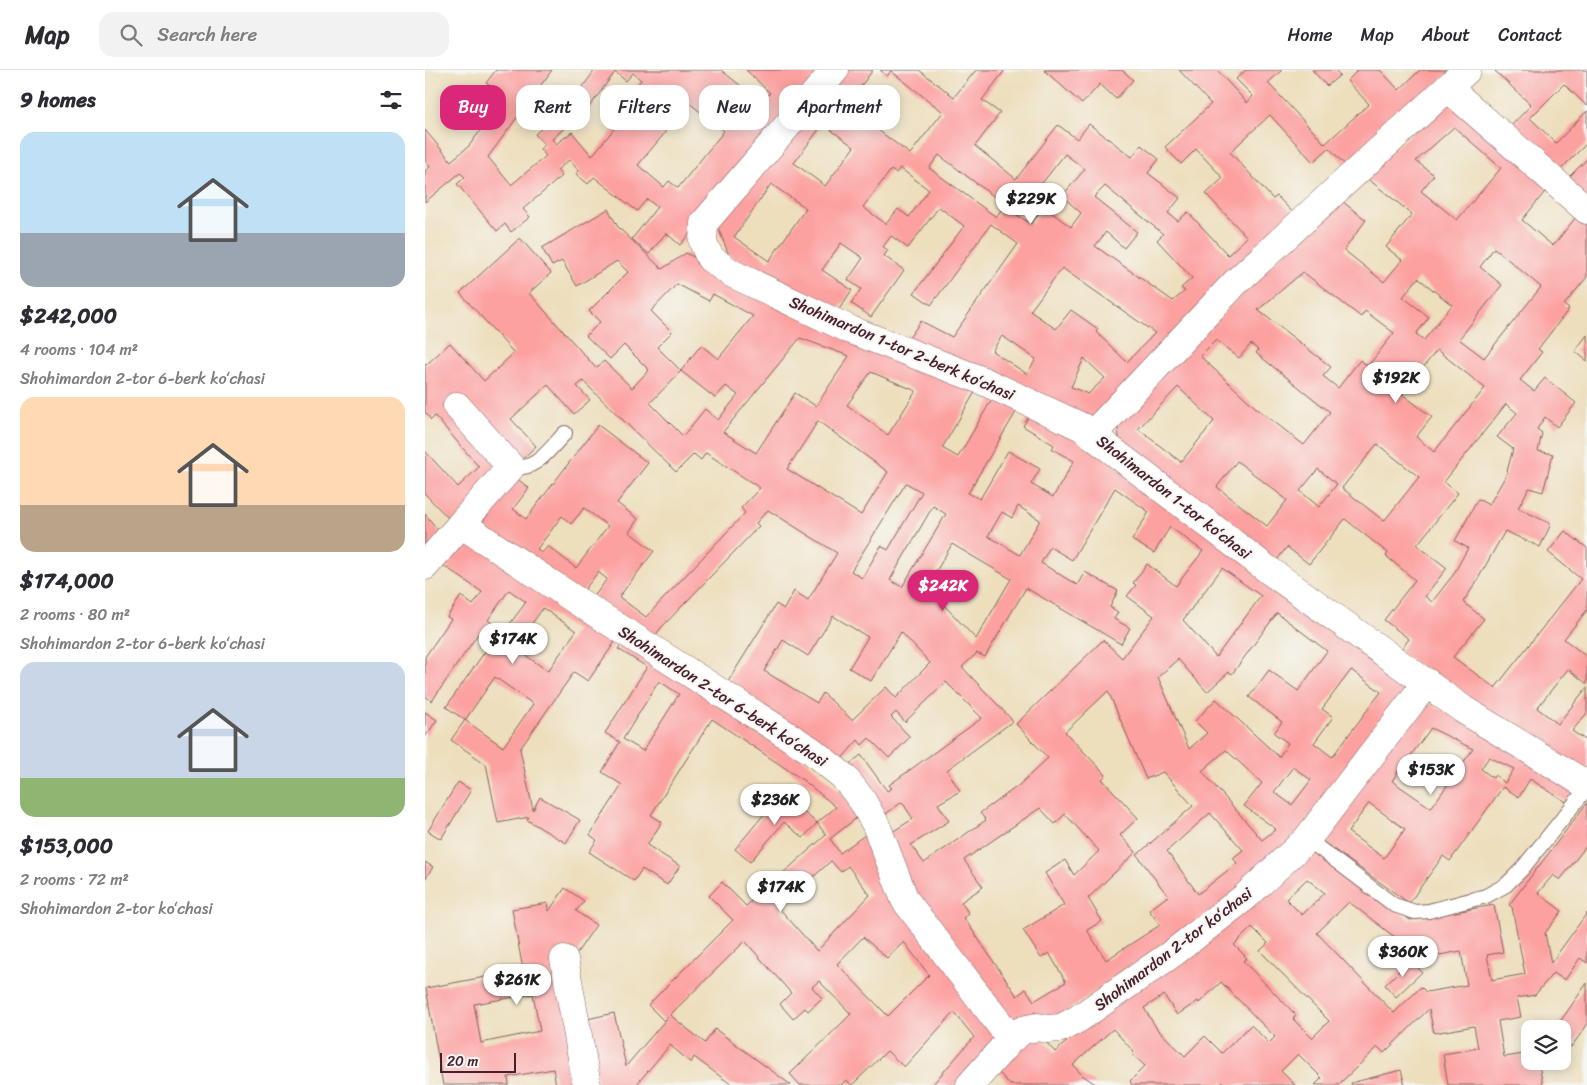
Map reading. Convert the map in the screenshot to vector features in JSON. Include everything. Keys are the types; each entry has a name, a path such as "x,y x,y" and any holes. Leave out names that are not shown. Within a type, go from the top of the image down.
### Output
{"street":[{"name":"Shohimardon 1-tor 2-berk koʻchasi","path":"835,70 704,223 703,242 711,258 731,273 851,330 981,380 1082,427 1092,435"},
{"name":"Shohimardon 1-tor koʻchasi","path":"1458,79 1235,283 1092,435 1267,569 1464,710 1587,786"},
{"path":"1458,79 1587,210"},
{"path":"425,566 511,467 457,406"},
{"name":"Shohimardon 2-tor 6-berk koʻchasi","path":"461,524 577,601 812,751 844,777 862,800 876,825 905,900 1011,1039"},
{"name":"Shohimardon 2-tor koʻchasi","path":"970,1085 1011,1039 1023,1030 1037,1027 1047,1029 1061,1028 1079,1019 1173,953 1245,897 1307,839 1427,682"},
{"path":"564,959 587,1085"}],"lane":[{"path":"511,467 523,467 532,464 565,433"},
{"path":"1307,839 1394,905 1415,912 1429,911 1486,896 1506,884 1522,869 1587,786"}],"building":[{"path":"496,70 552,70 541,85 516,85 516,119 488,157 511,185 546,156 540,149 545,145 535,134 540,130 562,130 552,139 556,144 572,132 592,156 613,130 666,130 638,165 664,187 669,181 678,188 724,131 723,130 769,130 769,85 762,85 746,70 825,70 813,85 779,85 779,126 680,245 666,233 649,254 632,239 657,207 647,199 637,211 594,177 588,184 576,174 579,171 569,160 557,170 562,176 523,209 530,217 511,232 505,224 497,231 457,184 465,177 460,173 425,202 425,171 430,167 425,161 425,130 451,161 469,146 481,130 506,130 506,85 489,85 486,83"},
{"path":"595,70 721,70 740,85 699,85 699,111 689,103 689,85 637,85 641,80 633,73 626,81 615,72 605,85 600,85 600,92 590,106 590,85 584,85"},
{"path":"840,70 873,70 862,85 828,85"},
{"path":"880,70 919,70 954,97 976,70 1005,70 982,100 1000,113 975,146 1016,179 1058,125 1077,139 1089,124 1132,157 1141,145 1159,159 1148,173 1180,198 1168,213 1178,221 1188,212 1228,255 1247,237 1206,194 1223,178 1196,149 1181,164 1165,147 1211,104 1179,70 1217,70 1247,103 1253,96 1236,79 1246,70 1282,70 1268,83 1325,144 1369,104 1347,81 1358,70 1380,70 1399,90 1420,70 1451,70 1347,167 1329,148 1313,162 1270,115 1230,152 1273,199 1277,196 1296,216 1093,422 904,345 921,321 952,337 1018,244 991,224 931,305 914,293 964,226 939,207 908,248 891,236 883,247 888,250 884,256 904,270 871,317 851,303 861,289 848,280 863,258 841,243 822,270 852,290 834,317 775,288 729,255 716,223 791,130 819,130 794,163 825,186 854,147 831,130 878,130 910,154 943,112 891,71 887,76","holes":["1065,154 1085,169 1062,196 1081,213 1071,227 1044,207 1031,224 1017,215","939,155 1005,205 996,217 929,168","900,168 929,190 909,217 898,209 886,224 863,207 891,170 896,173","771,184 806,208 769,261 734,237","1105,186 1163,234 1157,240 1192,278 1181,288 1185,291 1173,301 1095,246 1106,232 1124,248 1137,232 1094,197","1062,268 1155,333 1127,362 1096,332 1098,329 1071,310 1056,329 1030,311","1002,336 1036,359 1027,374 992,351","1084,358 1105,378 1088,394 1071,387"]},
{"path":"1044,70 1122,70 1133,80 1116,99 1100,84 1082,104"},
{"path":"1312,70 1335,70 1340,75 1327,86"},
{"path":"1494,70 1587,70 1587,106 1564,84 1530,118 1556,143 1587,111 1587,143 1556,174 1509,128 1531,105"},
{"path":"1448,102 1552,183 1522,220 1553,246 1580,212 1587,217 1587,277 1564,305 1569,309 1538,349 1542,352 1520,380 1534,391 1545,378 1576,403 1557,427 1545,417 1537,429 1542,433 1538,451 1553,454 1543,492 1529,488 1518,508 1551,524 1540,547 1505,531 1463,602 1484,619 1453,657 1495,688 1581,579 1548,552 1565,531 1587,548 1587,610 1564,639 1587,657 1587,684 1568,669 1537,708 1558,724 1587,687 1587,713 1572,731 1587,741 1587,774 1399,652 1409,639 1384,620 1415,580 1386,556 1388,553 1345,519 1309,564 1287,547 1273,565 1120,445 1117,419 1338,198 1366,220 1344,250 1384,282 1402,260 1386,247 1412,214 1363,175","holes":["1454,127 1501,168 1457,220 1421,191 1434,175 1416,161","1494,248 1541,287 1484,358 1459,339 1502,285 1480,267","1303,272 1361,317 1365,311 1394,333 1368,366 1360,360 1338,388 1323,376 1331,367 1258,310","1418,278 1452,305 1424,340 1416,334 1429,317 1403,297","1216,340 1239,358 1251,344 1258,350 1256,353 1330,412 1304,445 1255,407 1200,356","1437,350 1485,388 1434,452 1416,437 1432,417 1402,394","1178,387 1214,421 1181,462 1138,429","1506,404 1517,413 1497,437 1513,449 1506,475 1489,505 1478,499 1455,541 1468,548 1453,575 1432,602 1425,596 1447,568 1417,545 1458,493 1444,482","1377,444 1419,477 1384,521 1342,488","1237,461 1287,500 1267,526 1217,487","1318,469 1337,484 1319,507 1300,491"]},
{"path":"1587,159 1587,199 1567,179"},
{"path":"608,209 618,227 662,269 686,253 724,273 978,387 942,448 958,457 995,394 1019,407 968,493 980,499 1008,451 1040,469 1031,484 1053,497 1074,461 1052,449 1054,445 1023,426 1035,406 1416,683 1296,844 1253,882 1044,1027 1035,1012 1021,1023 1003,1021 915,894 884,837 913,819 902,802 883,816 847,766 861,755 887,791 892,788 889,785 982,718 946,682 905,722 896,712 891,717 910,737 889,758 869,738 862,745 858,740 837,764 724,688 776,604 784,609 794,591 808,600 837,553 768,510 756,523 759,526 661,628 650,642 593,598 607,579 598,572 579,597 479,526 488,515 482,510 510,473 529,488 513,509 526,519 598,425 648,463 617,503 638,519 629,532 654,551 619,597 646,617 745,513 741,508 760,488 706,453 701,460 694,454 676,472 583,381 577,386 590,400 574,414 548,385 511,419 536,446 516,465 501,474 454,524 425,494 425,451 458,487 479,467 435,416 431,420 425,412 425,363 426,365 450,343 484,381 514,353 460,293 520,238 551,273 529,293 596,368 604,361 632,388 649,370 624,345 610,359 586,336 600,322 589,311 628,272 617,261 577,286 562,261 552,266 542,248","holes":["677,284 709,301 713,294 753,316 718,359 701,345 681,371 657,347 672,332 651,311","800,338 849,356 816,406 795,393 756,453 723,432","681,371 715,398 726,386 738,395 718,420 705,409 683,436 650,403","871,372 916,391 888,435 847,405","818,421 888,472 861,515 787,469","906,483 922,492 888,550 881,546 862,578 851,571","1115,488 1149,512 1132,540 1154,553 1170,527 1203,551 1176,586 1147,564 1133,583 1136,585 1127,596 1154,616 1122,658 1103,640 1016,724 1048,758 1018,786 980,813 986,820 924,863 911,845 949,821 938,804 960,791 947,770 1013,721 962,667 977,653 985,657 1026,588 1121,644 1130,628 1114,619 1118,612 1110,607 1118,591 1085,572 1077,585 1041,563 1050,547 1072,560","933,506 946,514 902,587 890,580","1018,506 1040,520 1020,555 988,536 1002,512 1012,518","584,508 608,526 576,568 548,546 542,553 537,549 562,516 571,524","952,544 1011,579 976,639 927,587","1222,568 1261,596 1216,657 1183,620","1277,613 1327,651 1298,691 1269,670 1249,697 1282,722 1274,733 1288,743 1279,757 1216,699 1195,721 1207,733 1189,749 1158,677 1178,659 1207,692 1229,672 1232,674","833,616 868,637 849,668 871,681 901,632 930,663 896,698 886,687 852,720 823,693 817,703 764,671 783,640 808,656","1351,670 1381,692 1332,757 1314,743 1333,717 1322,709","1108,691 1146,779 1163,772 1193,806 1137,855 1168,896 1149,910 1160,925 1106,960 1087,930 1102,921 1088,898 1136,852 1120,835 1138,818 1102,779 1106,775 1065,732","1226,750 1262,783 1244,806 1276,829 1262,840 1202,771","1293,767 1311,780 1292,805 1274,792","1040,808 1055,824 1065,814 1099,851 1074,875 1065,860 1045,873 1064,905 1023,930 1041,958 1049,953 1066,982 1034,1001 1026,989 1017,996 964,918 969,914 961,902 983,887 964,860","1210,813 1243,850 1233,858 1237,863 1198,894 1167,851"]},
{"path":"1587,335 1587,361 1575,351"},
{"path":"425,514 444,537 425,558"},
{"path":"459,529 621,633 588,681 574,672 520,749 533,810 540,797 580,820 566,843 527,820 529,817 498,823 486,764 451,740 465,720 446,707 491,643 478,634 432,701 425,696 425,657 451,619 447,617 461,596 473,605 482,592 437,561","holes":["509,590 526,602 504,632 488,620","543,608 576,631 548,671 515,648","495,677 533,704 503,747 465,720"]},
{"path":"626,636 770,729 864,812 830,839 840,853 869,832 1004,1037 961,1085 932,1085 974,1037 954,1012 904,1067 887,1051 852,1085 846,1080 841,1085 800,1085 790,1074 851,1014 819,981 812,987 822,998 808,1011 805,1008 793,1019 780,1004 791,993 745,941 670,1015 705,1043 715,1029 791,1085 732,1085 694,1057 691,1063 670,1045 636,1085 599,1085 583,1020 614,1013 626,1066 668,1017 664,1021 648,1005 733,920 709,896 722,882 746,906 826,835 817,823 836,807 803,780 712,719 651,815 662,822 647,845 680,866 667,885 642,869 634,881 589,852 597,840 590,835 622,785 602,772 620,742 605,733 647,667 618,649","holes":["659,681 679,694 643,751 623,739","831,861 841,872 848,866 870,895 817,951 779,908","863,937 887,958 904,942 929,975 888,1016 837,964"]},
{"path":"1419,698 1523,750 1583,787 1571,805 1530,779 1519,797 1503,787 1450,861 1443,856 1409,903 1319,839","holes":["1431,728 1473,749 1431,808 1392,781 1399,770 1409,777 1419,761 1411,755","1489,757 1514,769 1505,783 1495,775 1493,778 1481,769","1369,803 1405,829 1384,858 1348,832"]},
{"path":"425,712 437,720 425,737"},
{"path":"458,782 471,790 441,839 428,831"},
{"path":"781,794 817,823 803,838 784,822 750,862 735,849"},
{"path":"1587,803 1587,845 1560,880 1553,875 1538,893 1562,911 1545,933 1551,963 1587,913 1587,963 1580,958 1565,980 1553,973 1535,995 1517,998 1521,1017 1498,1021 1504,1057 1521,1054 1521,1070 1540,1070 1543,1085 1448,1085 1443,1054 1478,1048 1474,1026 1434,1033 1429,1009 1384,1053 1378,1047 1338,1085 1315,1085 1322,1078 1298,1054 1281,1071 1295,1085 1226,1085 1223,1082 1220,1085 1132,1085 1130,1081 1145,1066 1132,1054 1134,1052 1113,1029 1073,1065 1082,1075 1097,1085 1010,1085 993,1066 1034,1029 1055,1052 1099,1013 1312,844 1410,920 1494,905 1503,952 1487,955 1492,980 1525,974 1512,907 1509,905","holes":["1307,879 1325,893 1302,915 1286,899","1349,902 1396,938 1409,944 1420,942 1423,958 1461,951 1467,985 1426,992 1421,987 1394,1013 1317,933","1252,927 1268,943 1260,951 1329,1021 1312,1038 1293,1019 1296,1015 1243,961 1247,958 1234,945","1221,982 1275,1037 1269,1043 1251,1025 1222,1053 1205,1036 1185,1056 1157,1029 1144,1008 1164,995 1177,1015 1198,1001 1199,1003"]},
{"path":"425,862 433,867 425,879"},
{"path":"565,888 584,901 576,911 596,925 572,960 580,1085 556,1085 553,1069 508,1077 509,1085 443,1085 426,988 523,970 512,909 548,903 549,911","holes":["533,994 540,1031 481,1043 474,1004"]},
{"path":"1410,960 1422,972 1396,997 1385,985"},
{"path":"1587,983 1587,1025 1571,1047 1571,1020 1561,1020"},
{"path":"1401,1070 1405,1085 1352,1085 1351,1083"}]}
